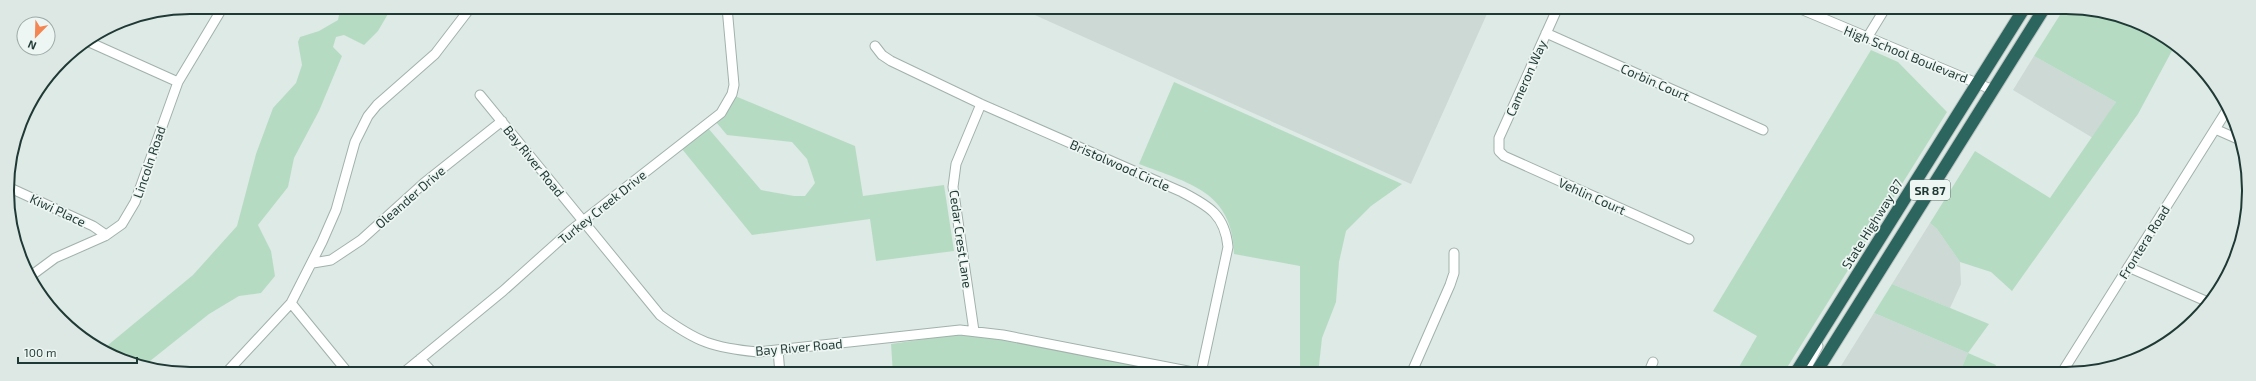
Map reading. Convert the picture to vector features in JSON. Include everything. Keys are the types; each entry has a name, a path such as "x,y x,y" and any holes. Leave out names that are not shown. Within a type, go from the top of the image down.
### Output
{"highway":[{"name":"State Highway 87","path":"1799,367 2021,14"},
{"name":"SR 87","path":"1819,367 2041,14"}],"street":[{"name":"Lincoln Road","path":"35,274 55,258 106,235 122,224 135,202 178,82 219,14"},
{"path":"232,367 291,303 313,263 336,210 355,142 368,116 377,105 435,54 466,14"},
{"name":"Turkey Creek Drive","path":"410,367 503,292 583,221 721,113 732,94 734,85 728,14"},
{"name":"Cameron Way","path":"1498,149 1499,138 1555,14"},
{"name":"High School Boulevard","path":"1812,14 1993,90"},
{"path":"1867,38 1882,14"},
{"name":"Corbin Court","path":"1546,33 1764,130"},
{"path":"93,44 178,82"},
{"name":"Bristolwood Circle","path":"875,46 891,61 981,104 1182,192 1210,208 1217,215 1226,233 1228,247 1203,367"},
{"name":"Bay River Road","path":"480,95 660,315 687,335 710,345 758,352 960,330 974,331 1169,367"},
{"name":"Cedar Crest Lane","path":"974,331 953,188 953,174 981,104"},
{"name":"Frontera Road","path":"2065,367 2225,114"},
{"name":"Oleander Drive","path":"313,263 331,260 361,240 424,183 502,121"},
{"path":"2215,129 2234,137"},
{"name":"Vehlin Court","path":"1498,149 1504,156 1689,239"},
{"name":"Kiwi Place","path":"14,190 93,226 106,235"},
{"path":"1414,367 1450,285 1454,273 1454,253"},
{"path":"2128,267 2204,300"},
{"path":"291,303 343,367"},
{"path":"1807,367 1831,317"},
{"path":"778,350 779,367"},
{"path":"420,359 427,367"},
{"path":"1650,367 1652,362"}],"shaded area":[{"path":"1033,14 1487,14 1411,184"},
{"path":"2034,56 2116,102 2093,138 2013,90"},
{"path":"1930,223 1937,229 1960,262 1961,284 1950,308 1892,284"},
{"path":"1874,313 1968,353 1962,367 1840,367"}],"green space":[{"path":"337,14 388,14 378,31 364,45 344,35 336,37 333,47 342,56 319,111 294,158 288,187 258,225 271,251 275,276 261,293 239,296 209,314 149,362 123,354 107,346 193,275 237,226 256,154 273,108 296,83 302,65 298,42 300,37 319,31 338,20 339,15"},
{"path":"2061,14 2077,14 2100,17 2122,23 2144,32 2173,50 2138,114 2012,291 1991,272 1960,262 1937,229 1930,223 1975,151 2050,198 2116,102 2034,56"},
{"path":"1871,50 1898,62 1947,112 1787,367 1739,367 1757,336 1713,311"},
{"path":"1174,82 1402,184 1371,206 1346,231 1339,262 1336,302 1322,338 1319,367 1300,367 1300,266 1234,254 1232,233 1226,216 1216,203 1204,192 1190,184 1139,164"},
{"path":"735,96 855,146 863,196 944,185 954,251 876,261 870,219 752,235 682,149 708,128 761,190 794,196 805,196 815,183 807,159 792,142 727,135 716,122"},
{"path":"1892,284 1989,324 1968,353 1874,313"},
{"path":"959,334 1002,339 1139,367 893,367 891,344"},
{"path":"1968,353 1996,365 1995,367 1962,367"}]}
